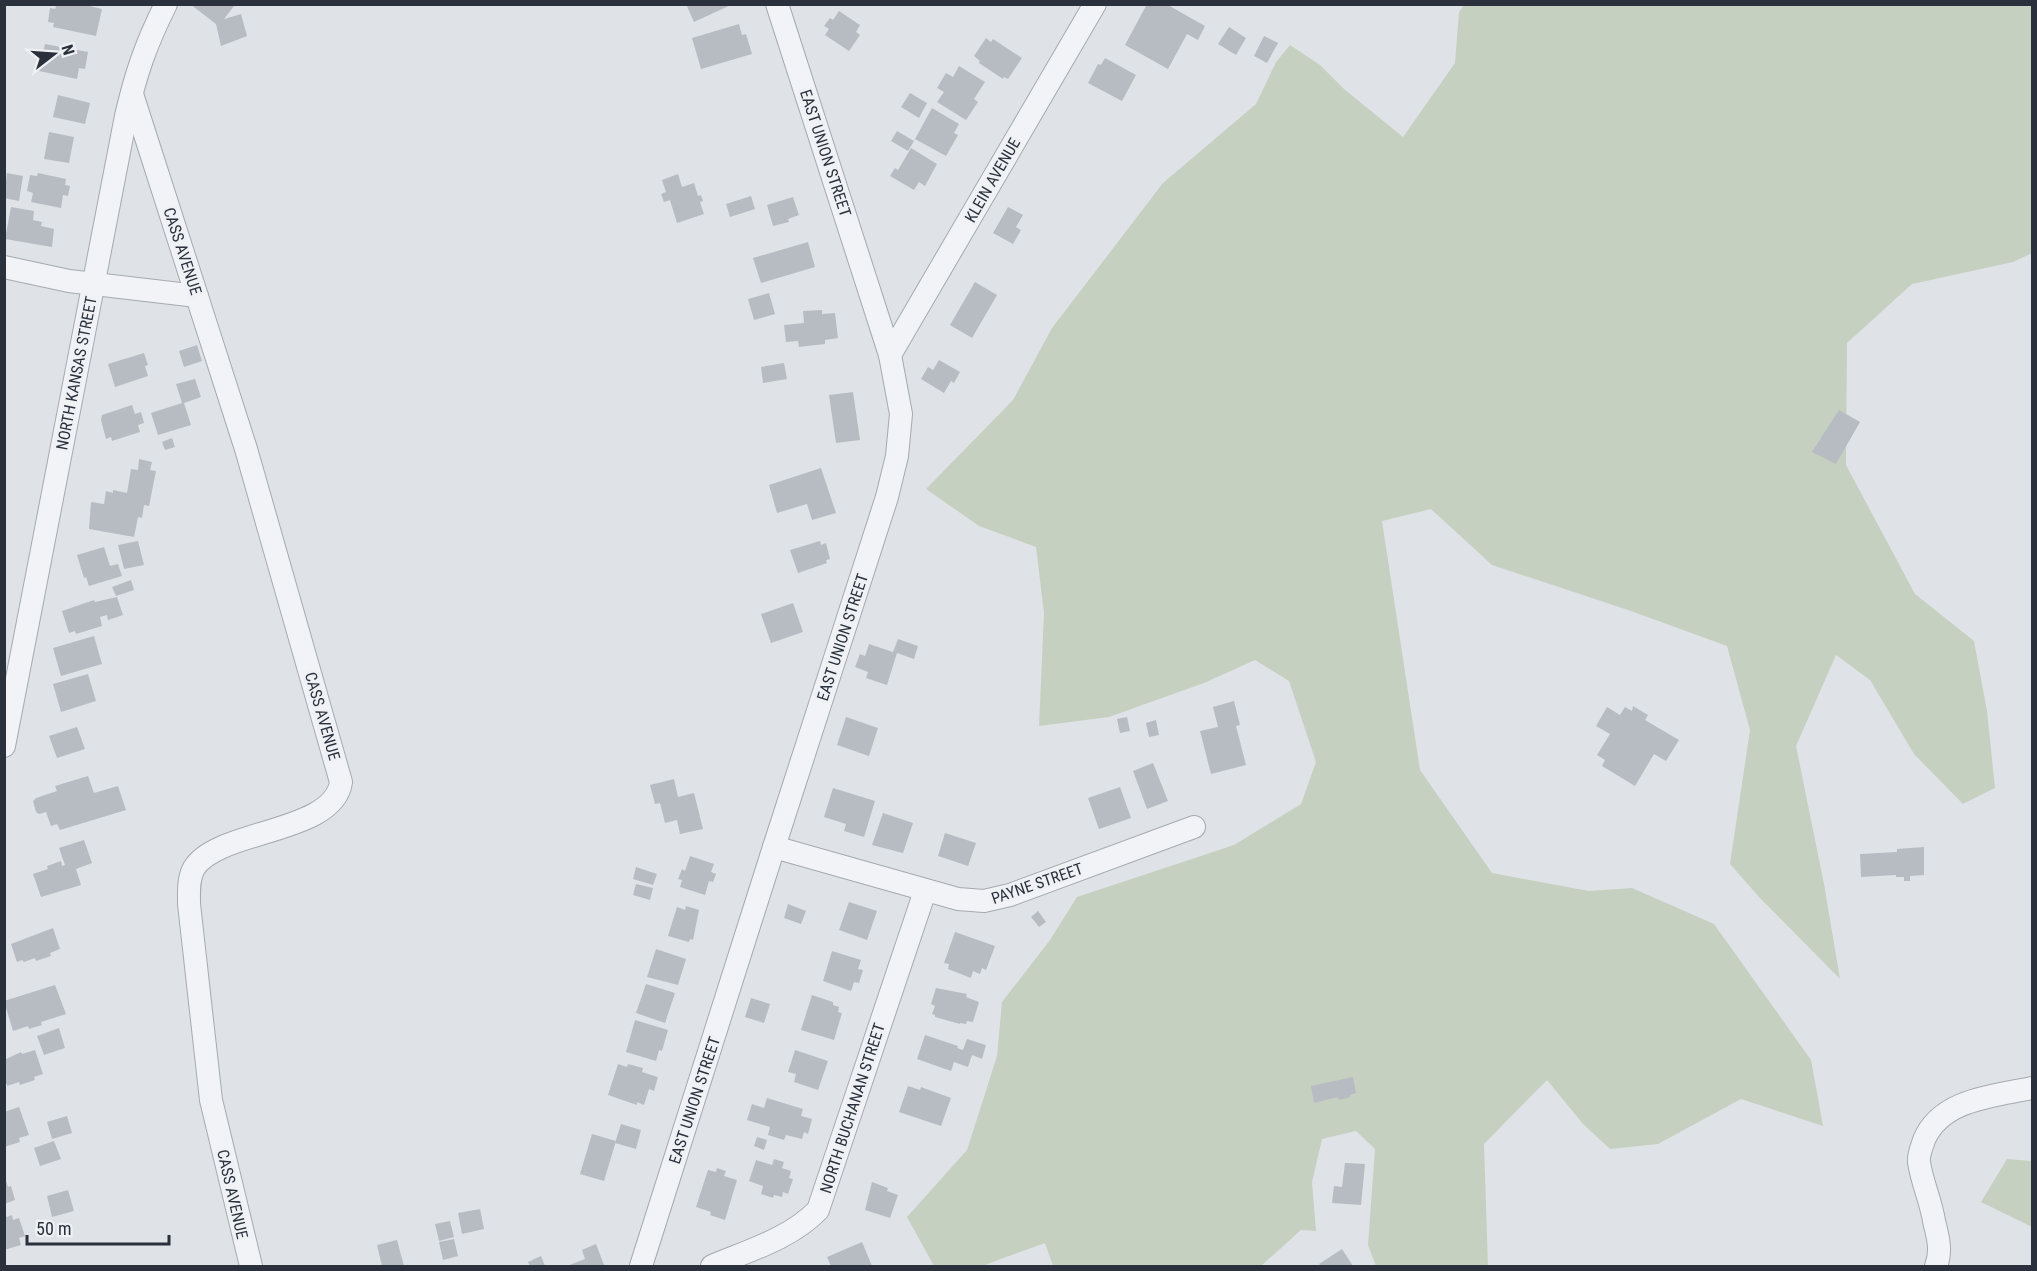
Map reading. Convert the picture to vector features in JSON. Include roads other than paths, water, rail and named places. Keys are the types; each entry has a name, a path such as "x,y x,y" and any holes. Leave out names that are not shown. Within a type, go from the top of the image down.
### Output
{"street":[{"name":"NORTH KANSAS STREET","path":"4,746 132,94 149,38 166,4"},
{"name":"EAST UNION STREET","path":"641,1266 887,497 897,456 901,414 890,355 777,4"},
{"name":"KLEIN AVENUE","path":"890,355 1095,4"},
{"name":"CASS AVENUE","path":"132,94 249,460 340,782 336,796 325,807 292,823 223,847 206,856 194,868 189,883 189,904 211,1100 251,1266"},
{"path":"4,267 69,281 197,296"},
{"name":"PAYNE STREET","path":"774,847 924,891 965,900 984,901 997,899 1194,827"},
{"name":"NORTH BUCHANAN STREET","path":"712,1266 791,1232 818,1210 924,891"},
{"path":"1936,1266 1939,1259 1939,1243 1918,1160 1928,1132 1936,1121 1963,1105 2032,1088"}]}
